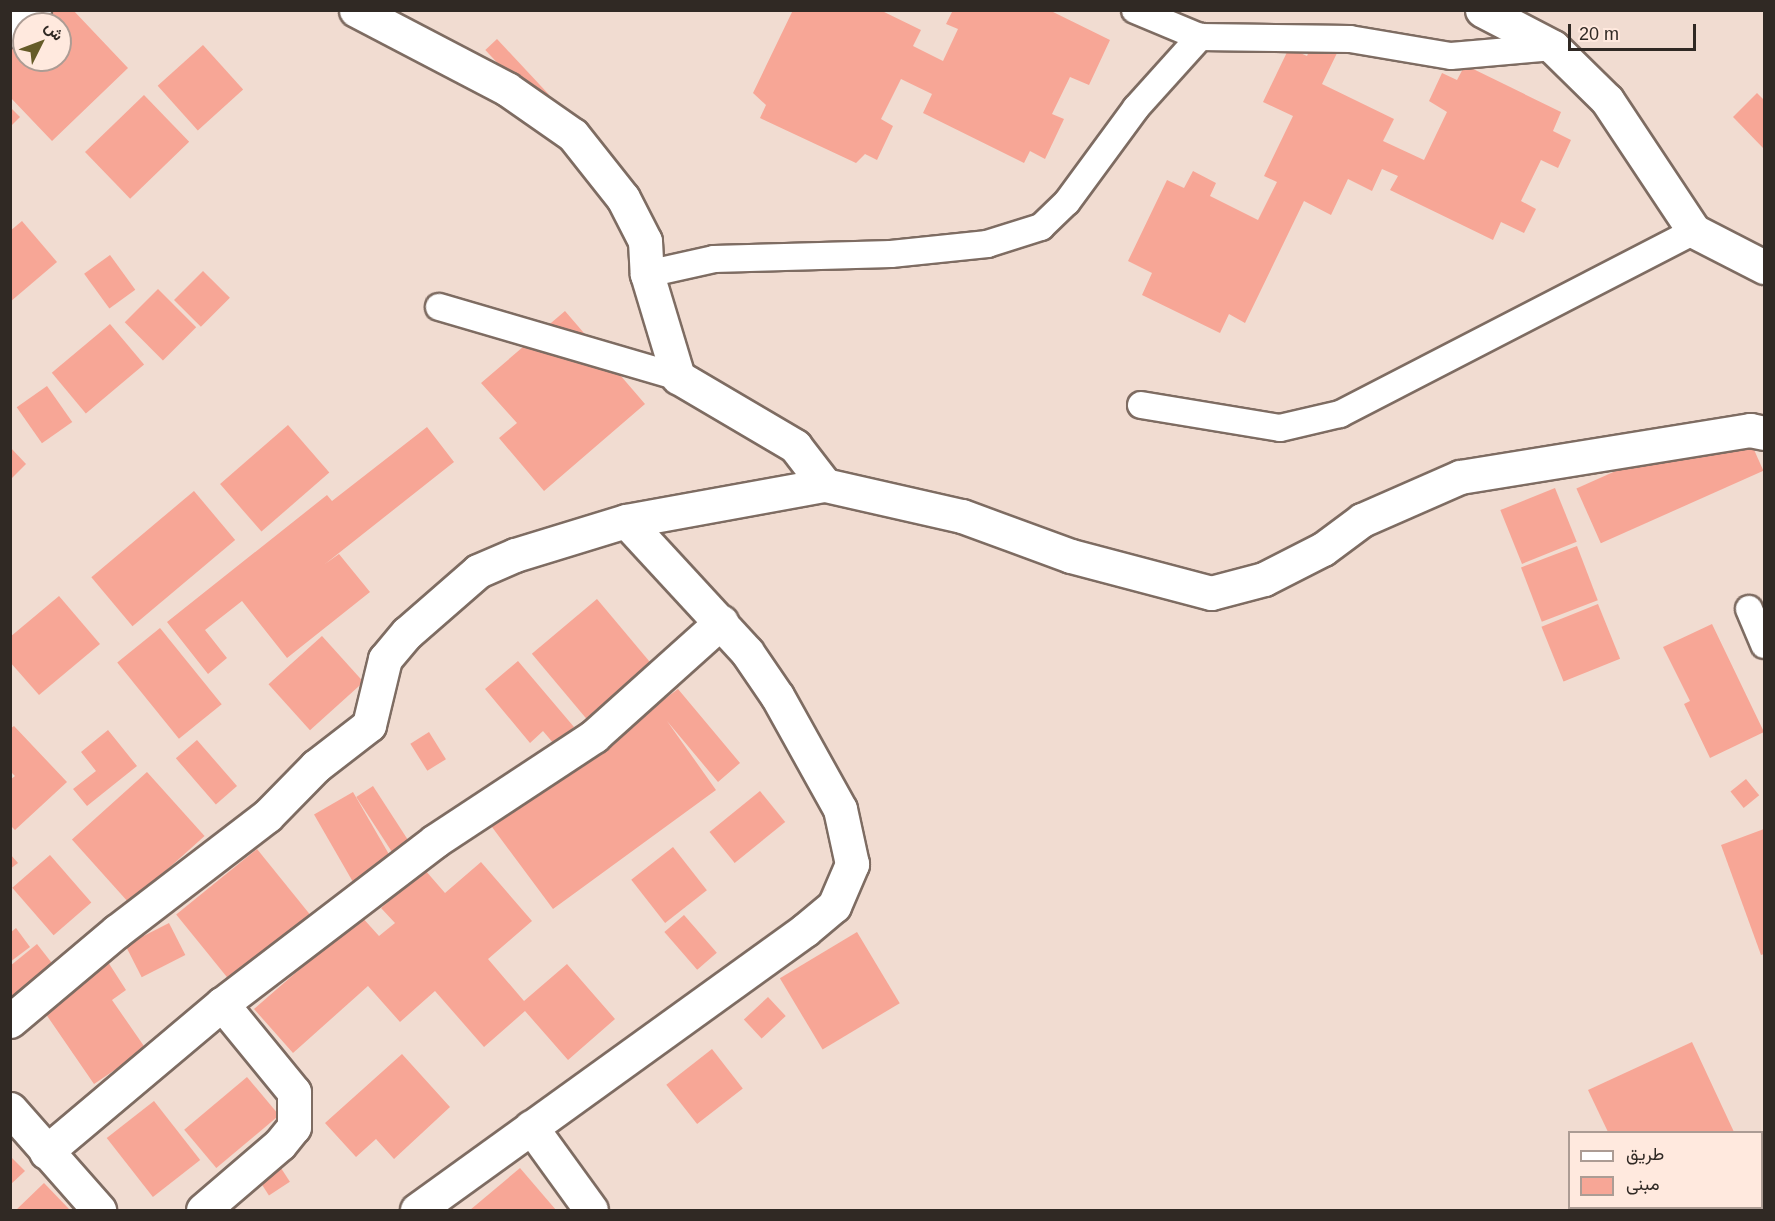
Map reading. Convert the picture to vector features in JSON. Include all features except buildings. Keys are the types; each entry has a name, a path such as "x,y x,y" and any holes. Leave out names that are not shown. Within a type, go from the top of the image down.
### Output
{"street":[{"path":"10,30 34,10"},
{"path":"356,10 507,89 573,135 623,198 645,240 647,274 678,377 795,446 825,485"},
{"path":"1482,10 1553,47 1607,100 1694,231 1764,267"},
{"path":"10,1022 117,931 267,816 316,766 369,725 386,659 447,595 478,571 515,555 626,521 825,485 962,516 1071,556 1210,593 1264,579 1323,549 1362,520 1409,496 1460,477 1750,430 1764,433"},
{"path":"417,1210 805,930 834,906 844,888 852,864 840,809 777,696 721,622 626,521"},
{"path":"46,1152 222,1004 435,841 594,736 721,622"},
{"path":"203,1210 280,1144 294,1127 294,1092 222,1004"},
{"path":"10,1109 99,1210"},
{"path":"531,1127 591,1210"}],"lane":[{"path":"1135,10 1200,37 1350,39 1451,56 1553,47"},
{"path":"647,274 714,259 891,254 987,244 1041,227 1067,202 1136,108 1200,37"},
{"path":"1141,405 1280,428 1340,414 1694,231"},
{"path":"439,307 678,377"},
{"path":"1749,609 1764,645"}]}
